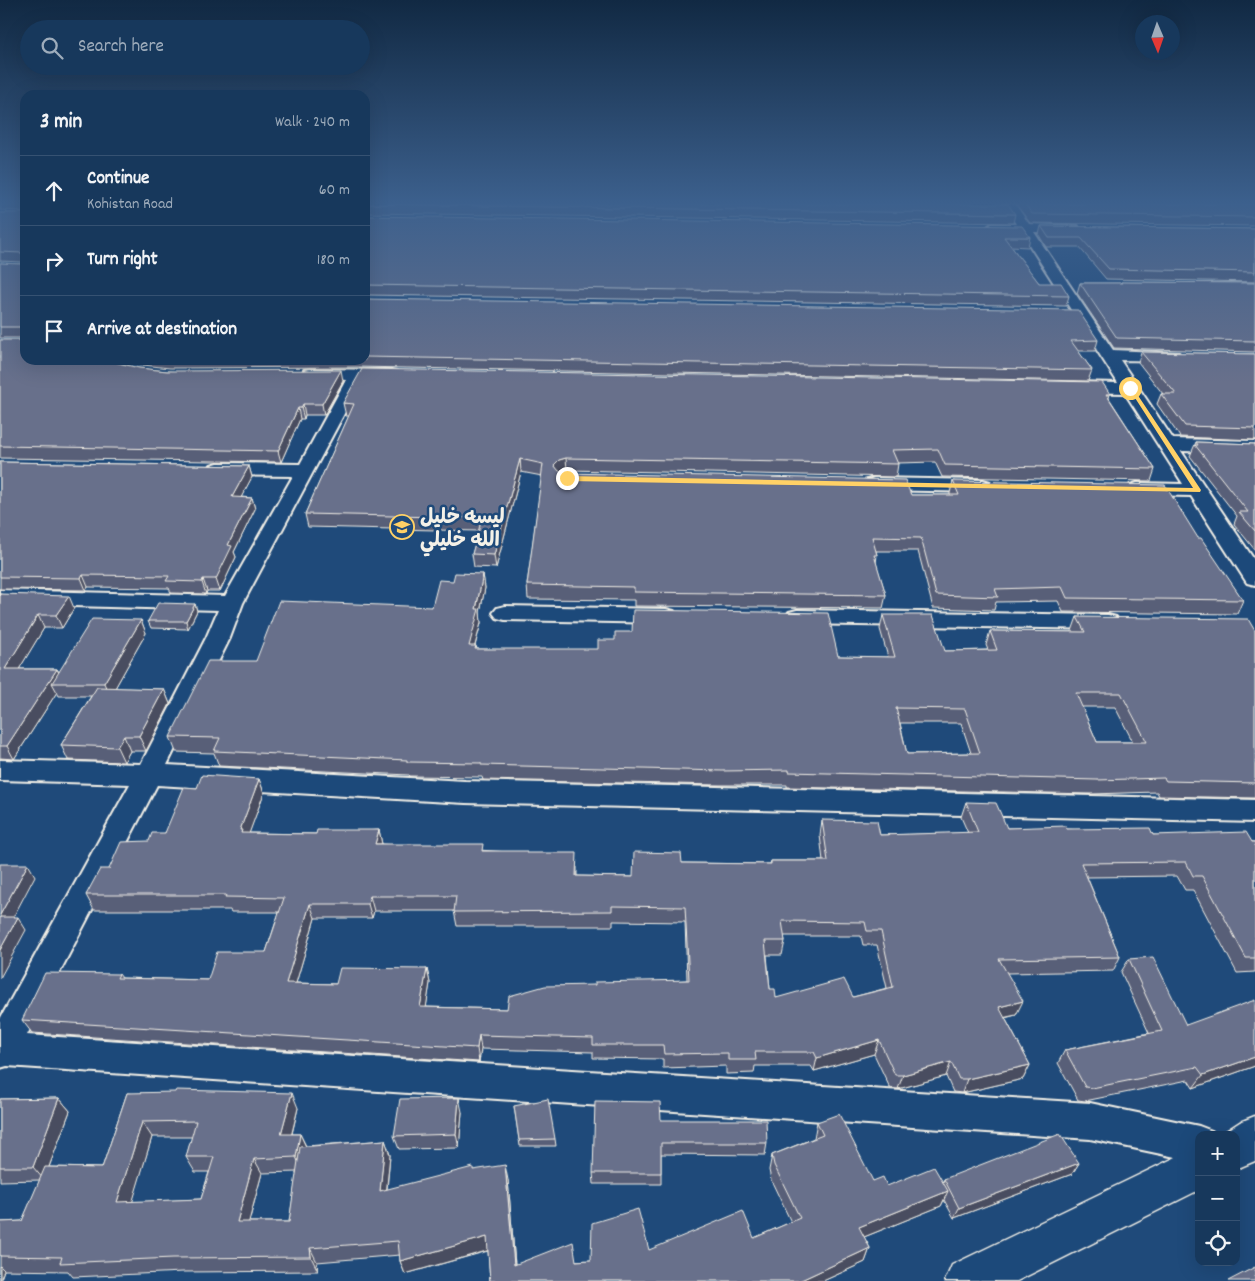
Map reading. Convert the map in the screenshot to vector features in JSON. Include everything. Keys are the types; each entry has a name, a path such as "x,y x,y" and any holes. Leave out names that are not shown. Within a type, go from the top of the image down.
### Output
{"main road":[{"path":"1240,1146 1255,1138"},
{"path":"968,1281 1195,1169"}],"street":[{"path":"1048,264 1198,490 1248,557 1255,578"},
{"path":"1061,284 1081,284"},
{"path":"1060,312 1080,312"},
{"path":"1108,355 1186,356"},
{"path":"298,374 406,375"},
{"path":"357,374 232,603 218,638 149,774 0,1050 1090,1121 1195,1143"},
{"path":"1061,387 1130,388"},
{"path":"1169,445 1255,447"},
{"path":"198,468 306,470"},
{"path":"853,484 1000,487"},
{"path":"1119,489 1198,490"},
{"path":"0,597 232,603"},
{"path":"505,613 685,616"},
{"path":"775,617 1125,622"},
{"path":"0,770 149,774 465,792 1255,810"}],"building":[{"path":"0,264 20,264 20,327 0,327"},
{"path":"370,264 1024,264 1039,283 1061,283 1069,296 370,285"},
{"path":"1104,264 1255,264 1255,272 1109,269"},
{"path":"1080,283 1255,283 1255,341 1117,338"},
{"path":"370,299 1078,310 1098,340 1071,341 1092,370 370,357"},
{"path":"0,340 20,340 20,365 127,365 167,371 341,370 322,404 303,404 301,408 298,408 278,451 0,446"},
{"path":"1141,352 1255,354 1255,428 1185,426 1161,394 1176,394"},
{"path":"362,369 1102,382 1110,394 1106,394 1155,469 945,465 938,449 892,450 898,464 566,458 559,460 554,465 559,471 566,473 905,480 911,495 959,495 953,481 1165,485 1198,538 1201,538 1243,600 1067,598 1062,587 995,589 998,597 936,595 921,538 872,537 877,555 874,555 886,595 634,592 634,587 527,585 543,464 520,459 494,555 472,554 482,518 305,514 354,404 343,403"},
{"path":"1196,442 1255,444 1255,531 1239,512 1248,512 1195,445 1198,445"},
{"path":"0,462 249,466 232,497 252,498 228,545 232,546 216,579 203,579 202,582 166,581 169,576 83,575 81,578 0,577"},
{"path":"455,573 483,574 476,609 479,609 469,646 476,646 475,649 598,649 598,640 615,640 615,632 632,632 633,610 828,613 838,656 895,657 883,615 933,615 945,651 997,650 990,631 1085,632 1077,617 1248,619 1255,631 1255,783 1166,781 1164,778 1097,780 789,772 789,770 722,771 407,762 407,760 214,751 220,738 170,737 208,661 256,661 279,601 432,607 439,580 453,581","holes":["1076,693 1121,693 1147,742 1097,742","896,708 965,709 980,753 907,754"]},
{"path":"0,594 69,596 56,615 38,615 5,669 57,669 7,746 0,746"},
{"path":"158,603 195,604 186,621 148,621"},
{"path":"92,619 141,620 104,683 52,683"},
{"path":"97,687 164,689 139,736 124,736 117,747 61,745"},
{"path":"202,775 259,779 240,830 242,830 241,833 316,834 317,830 379,830 375,844 483,844 482,851 577,853 576,876 633,877 634,852 681,853 682,863 771,864 771,861 828,861 822,820 877,821 880,835 978,832 966,802 996,803 1007,828 1066,826 1067,829 1150,828 1153,835 1246,832 1252,842 1255,842 1255,958 1246,958 1202,876 1193,876 1186,862 1081,863 1120,957 999,959 1023,1001 999,1007 1030,1065 967,1079 959,1079 951,1062 903,1075 895,1075 879,1040 817,1058 814,1052 755,1052 756,1060 728,1060 728,1053 664,1054 663,1045 593,1045 593,1038 479,1035 477,1048 22,1020 45,973 119,974 117,978 208,980 217,952 266,952 284,898 225,897 226,895 86,895 100,869 109,869 121,842 149,841 152,833 165,833 184,787 197,788","holes":["370,896 456,896 454,912 612,911 612,906 685,907 689,980 595,982 595,985 545,986 509,996 507,1009 420,1007 427,969 340,968 336,984 286,983 310,904 368,904","782,921 865,922 867,931 881,931 893,987 853,997 844,979 776,998 775,989 770,989 765,941 785,941"]},
{"path":"0,864 28,864 0,915"},
{"path":"0,917 18,917 0,950"},
{"path":"1153,957 1186,1025 1255,1000 1255,1057 1203,1075 1197,1067 1092,1088 1085,1087 1065,1050 1162,1031 1129,959"},
{"path":"176,1090 292,1093 281,1134 300,1134 296,1157 254,1159 237,1222 289,1222 300,1147 385,1140 380,1191 473,1167 473,1170 505,1165 514,1265 573,1242 576,1261 591,1260 592,1223 638,1209 649,1250 743,1211 754,1238 800,1218 774,1165 772,1155 823,1135 817,1122 839,1114 873,1181 883,1177 887,1186 934,1167 948,1191 859,1227 870,1248 799,1281 490,1281 487,1237 400,1261 398,1241 310,1248 311,1257 173,1258 60,1263 62,1257 0,1256 0,1222 22,1221 45,1167 102,1168 127,1093 175,1092","holes":["196,1121 186,1157 214,1157 201,1199 117,1202 142,1122"]},
{"path":"59,1098 33,1167 0,1167 0,1099"},
{"path":"459,1098 456,1134 394,1136 400,1099"},
{"path":"548,1099 555,1139 519,1140 514,1106"},
{"path":"595,1101 660,1102 661,1120 766,1120 767,1143 661,1143 661,1173 593,1173"},
{"path":"1060,1134 1079,1163 959,1208 944,1179"},
{"path":"1255,1267 1255,1281 1228,1281"}],"place":[{"name":"ليسه خليل الله خليلي","path":"402,527"}],"route":[{"path":"567,478 1198,490 1130,388"}]}
